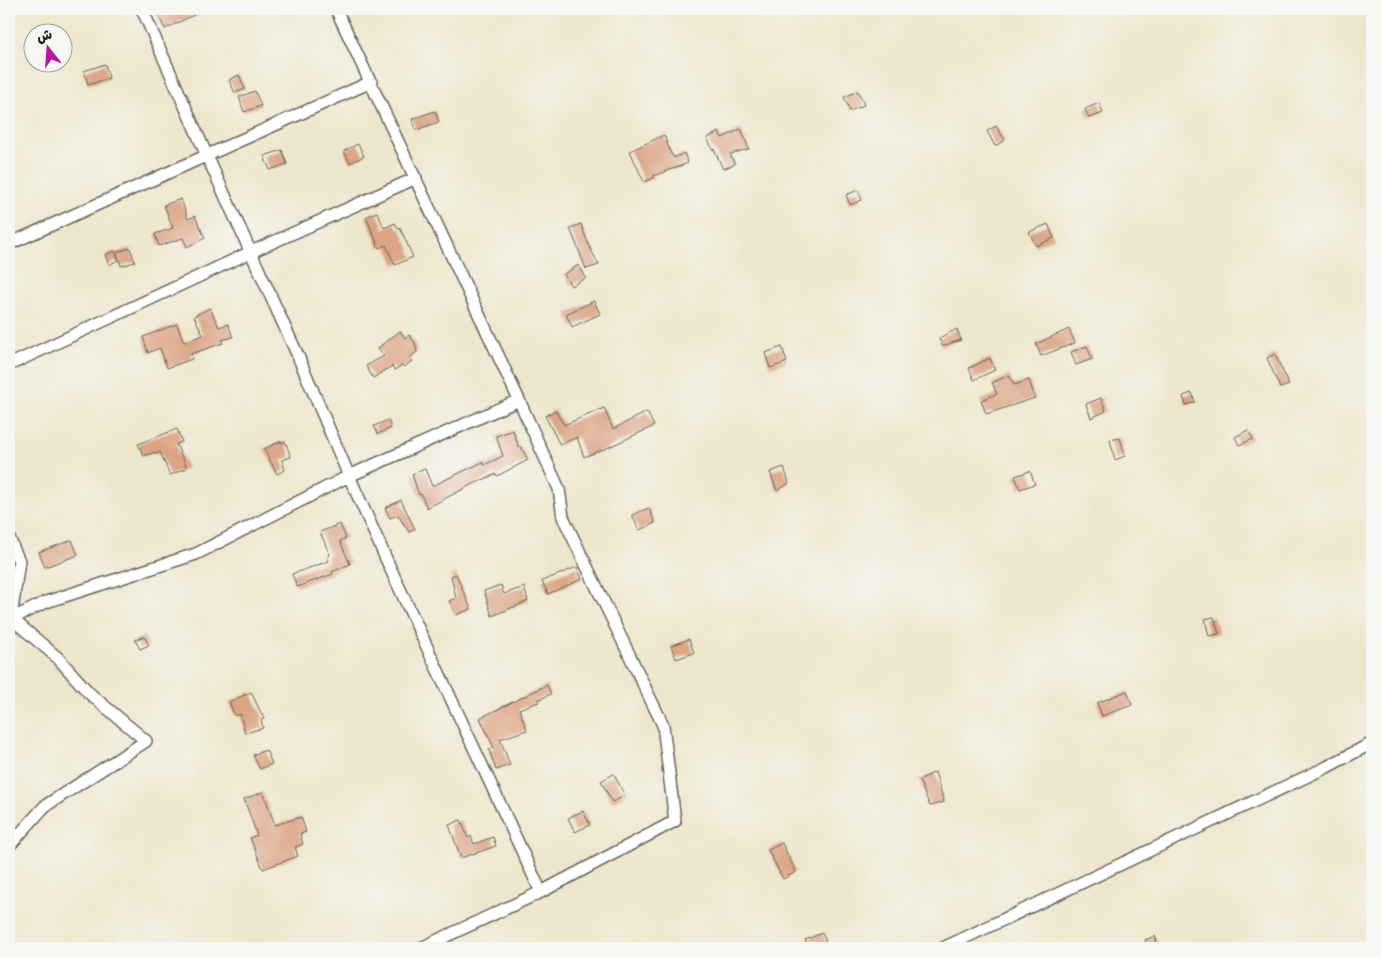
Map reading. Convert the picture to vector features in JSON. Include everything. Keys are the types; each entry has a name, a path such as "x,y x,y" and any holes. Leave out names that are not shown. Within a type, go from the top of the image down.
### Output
{"street":[{"path":"142,9 298,356 349,476 541,892"},
{"path":"336,9 559,489 563,517 663,725 675,821 541,892 420,948"},
{"path":"9,244 371,82"},
{"path":"9,365 251,252 416,178"},
{"path":"10,619 46,602 196,554 349,476 519,400"},
{"path":"9,538 19,561 10,619"},
{"path":"9,846 45,806 146,741 90,693 58,658 10,619"},
{"path":"942,948 1327,767 1372,743"}],"building":[{"path":"155,9 206,9 165,29"},
{"path":"105,64 109,78 88,85 84,71"},
{"path":"239,75 245,89 235,93 229,80"},
{"path":"255,91 261,106 244,112 239,97"},
{"path":"858,91 864,105 850,111 844,97"},
{"path":"1099,103 1103,113 1089,118 1085,109"},
{"path":"435,111 439,122 416,130 412,119"},
{"path":"996,126 1005,140 995,146 987,131"},
{"path":"741,129 749,149 730,154 735,164 723,169 707,138 719,132 722,138"},
{"path":"664,135 674,158 684,153 688,163 653,176 654,178 644,182 630,151"},
{"path":"358,144 364,156 350,163 344,151"},
{"path":"282,150 287,164 270,170 264,156"},
{"path":"858,190 862,200 850,205 846,195"},
{"path":"181,199 188,219 195,216 205,238 187,247 183,238 159,246 155,234 173,228 164,205"},
{"path":"377,212 384,228 395,223 398,229 400,228 413,257 395,265 386,245 379,248 366,217"},
{"path":"581,224 599,265 586,269 570,228"},
{"path":"1048,224 1054,238 1036,246 1029,232"},
{"path":"130,248 135,262 121,266 117,252"},
{"path":"115,251 118,260 109,265 105,255"},
{"path":"579,265 586,278 571,286 564,274"},
{"path":"594,301 600,314 572,327 566,314"},
{"path":"210,308 219,327 228,324 233,337 222,340 223,343 191,354 192,359 167,368 160,348 148,353 143,337 177,324 184,342 203,335 194,316"},
{"path":"957,329 961,340 942,346 939,338"},
{"path":"1069,329 1075,343 1041,356 1036,344"},
{"path":"400,331 405,338 409,335 415,343 417,352 409,358 412,361 404,367 402,365 395,370 392,366 373,378 366,366 384,356 378,348"},
{"path":"1087,346 1092,359 1076,365 1071,352"},
{"path":"782,347 787,362 770,368 765,353"},
{"path":"1275,354 1289,385 1280,388 1267,358"},
{"path":"990,358 995,370 974,380 969,368"},
{"path":"1009,375 1014,385 1029,380 1035,398 986,414 981,400 997,394 992,383"},
{"path":"1192,393 1195,402 1186,405 1183,396"},
{"path":"1101,398 1106,411 1091,418 1086,404"},
{"path":"604,408 613,429 647,412 654,426 584,457 577,437 560,445 545,416 555,410 564,425"},
{"path":"388,420 391,428 378,434 374,426"},
{"path":"177,429 182,442 176,444 187,468 170,475 160,452 144,456 138,444"},
{"path":"513,430 519,448 521,447 528,460 497,476 496,474 467,487 427,508 421,494 419,495 412,474 425,469 432,486 483,462 484,465 503,456 496,436"},
{"path":"1248,430 1253,439 1239,445 1235,437"},
{"path":"1120,438 1125,456 1115,460 1110,440"},
{"path":"281,441 281,443 285,441 291,457 282,460 285,470 277,474 264,449"},
{"path":"784,467 789,483 777,491 770,472"},
{"path":"1030,471 1035,484 1020,489 1015,476"},
{"path":"401,500 415,529 409,532 398,515 390,518 385,508"},
{"path":"649,508 655,523 639,530 632,515"},
{"path":"340,524 346,538 340,541 350,564 332,572 333,574 297,587 292,574 329,561 327,557 330,555 320,532"},
{"path":"72,540 78,555 45,567 39,552"},
{"path":"577,567 582,579 548,594 542,581"},
{"path":"456,574 471,609 456,615 449,601 456,598 451,576"},
{"path":"501,585 504,594 524,587 528,601 492,616 484,591"},
{"path":"1214,617 1219,634 1209,636 1205,619"},
{"path":"144,636 149,645 140,649 135,640"},
{"path":"689,639 694,653 676,659 671,646"},
{"path":"547,685 551,694 538,700 539,702 519,709 527,730 500,739 510,765 496,770 489,750 494,748 480,718"},
{"path":"1127,691 1132,705 1102,716 1097,703"},
{"path":"251,692 264,719 261,720 263,728 245,733 240,714 235,716 229,702"},
{"path":"266,750 272,764 260,769 253,755"},
{"path":"935,772 944,802 930,806 919,780"},
{"path":"614,774 625,796 612,802 601,781"},
{"path":"263,792 275,825 301,817 306,832 300,834 303,844 295,847 298,856 263,869 250,838 257,835 244,799"},
{"path":"583,811 590,825 575,832 568,818"},
{"path":"461,820 468,838 471,836 474,844 493,837 496,846 461,858 449,825"},
{"path":"782,843 796,872 783,879 768,850"},
{"path":"822,933 829,948 809,948 805,940"},
{"path":"1155,936 1159,948 1148,948 1145,940"}]}
